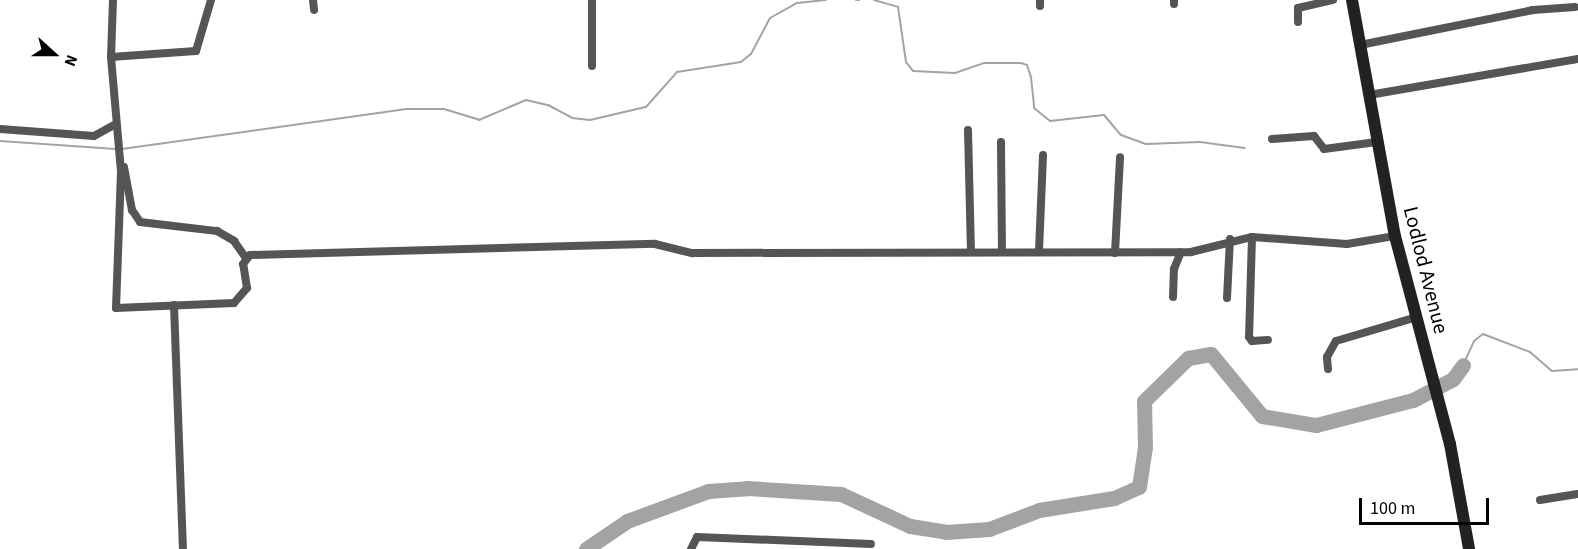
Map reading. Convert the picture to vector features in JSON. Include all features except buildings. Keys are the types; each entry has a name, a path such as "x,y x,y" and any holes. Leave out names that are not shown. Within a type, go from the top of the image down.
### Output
{"main road":[{"name":"Lodlod Avenue","path":"1352,0 1395,236 1436,386 1469,549"}],"street":[{"path":"113,0 111,57 116,124 118,140 120,153 116,308 234,303 247,288 246,258 234,241 217,231 149,226 136,218 118,140"},
{"path":"111,57 196,51 211,0"},
{"path":"592,0 592,66"},
{"path":"1298,22 1299,8 1333,0"},
{"path":"1360,45 1555,4 1575,7"},
{"path":"1369,95 1578,59"},
{"path":"0,129 94,136 116,124"},
{"path":"968,130 971,250"},
{"path":"1272,139 1314,136 1324,148 1377,142"},
{"path":"1001,142 1002,250"},
{"path":"1040,251 1043,155"},
{"path":"1114,253 1120,157"},
{"path":"246,258 655,244 692,252 971,250 1181,252 1230,239 1252,237 1347,244 1395,236"},
{"path":"1252,237 1249,337 1252,341 1268,340"},
{"path":"1227,298 1230,239"},
{"path":"1173,297 1181,252"},
{"path":"174,305 183,549"},
{"path":"1328,369 1327,357 1336,341 1417,317"},
{"path":"1540,500 1578,494"},
{"path":"691,549 696,537 801,545 871,544"}],"waterway":[{"path":"122,149 408,109 444,109 479,120 526,100 548,105 572,118 590,120 646,107 677,72 741,62 751,54 770,18 797,3 826,0"},
{"path":"874,0 898,7 906,62 913,71 955,73 984,63 1021,63 1027,65 1031,77 1034,108 1050,121 1104,115 1121,135 1146,144 1200,142 1245,148"},
{"path":"0,141 116,149"},
{"path":"1463,365 1474,341 1483,334 1530,352 1552,371 1578,369"},
{"path":"586,549 627,521 708,491 747,488 841,494 910,526 946,532 989,529 1039,510 1114,498 1139,487 1145,447 1144,401 1188,358 1211,354 1262,416 1316,425 1413,400 1453,379 1463,365"}]}
